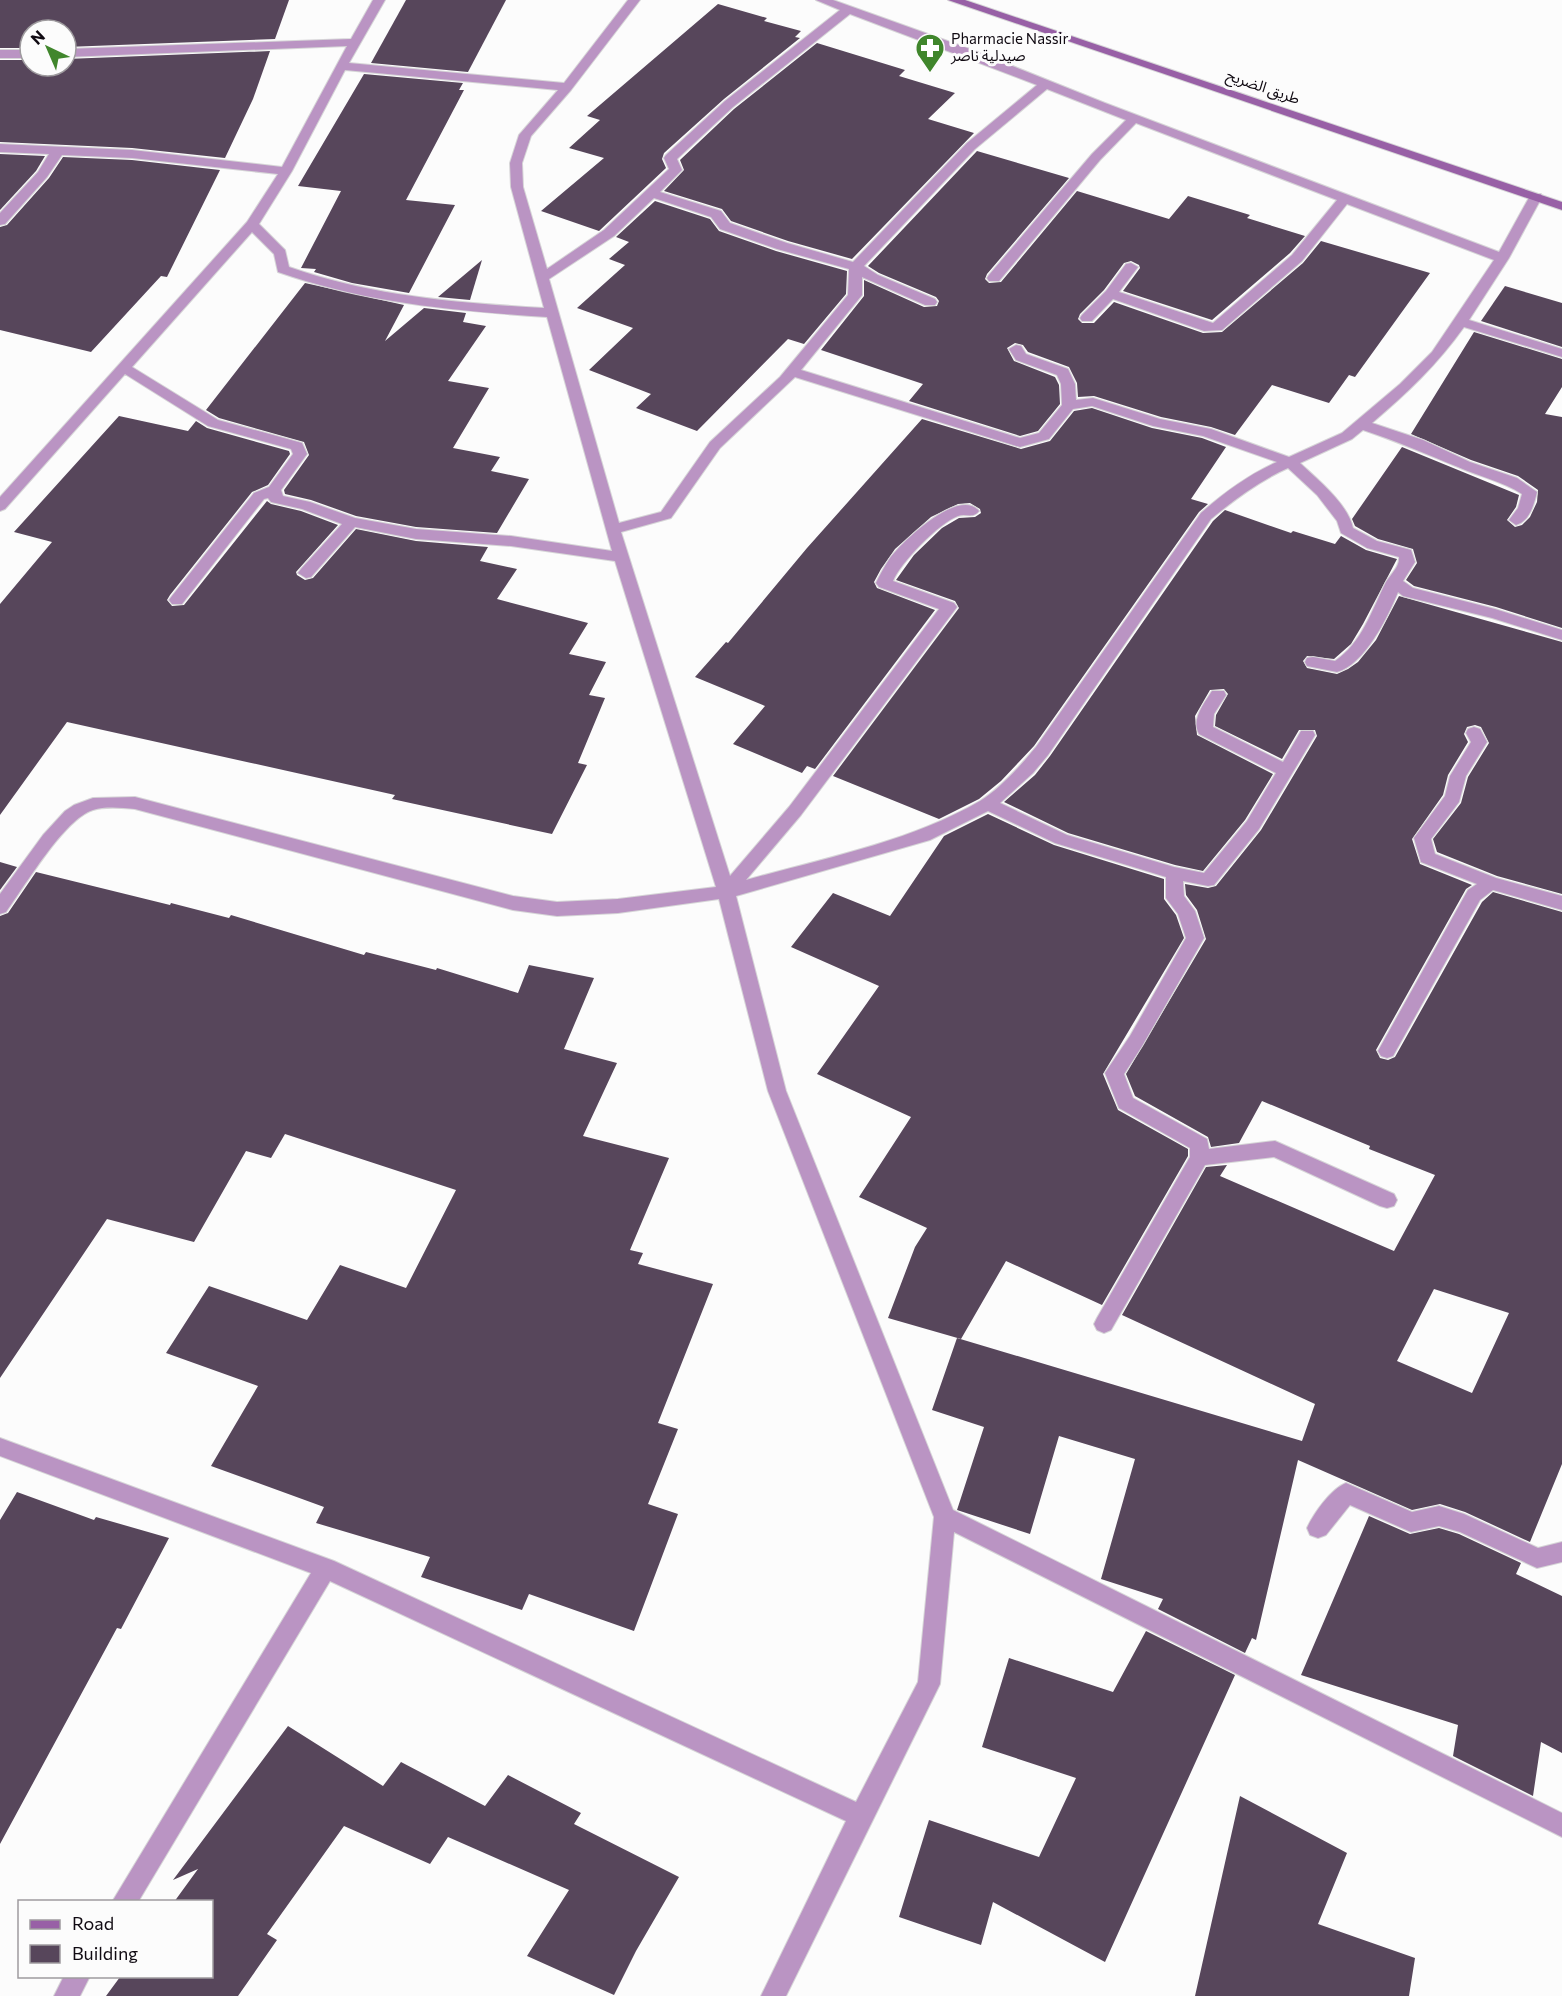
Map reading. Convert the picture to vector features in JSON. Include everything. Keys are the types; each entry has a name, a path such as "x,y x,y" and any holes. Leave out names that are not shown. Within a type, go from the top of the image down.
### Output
{"street":[{"path":"0,506 252,224 286,171 341,66 379,0"},
{"path":"634,0 567,87 525,135 516,163 517,187 613,529 726,892 777,1091 945,1517 929,1684 773,1996"},
{"path":"822,0 1046,83 1502,258"},
{"name":"طريق الضريح","path":"954,0 1562,206"},
{"path":"543,278 609,233 676,170 670,158 687,142 729,104 849,9"},
{"path":"78,53 355,42"},
{"path":"0,54 18,54"},
{"path":"341,66 567,87"},
{"path":"613,529 666,515 715,445 792,372 855,295 855,267 971,146 1046,83"},
{"path":"994,278 1095,158 1134,118"},
{"path":"0,148 132,154 286,171"},
{"path":"0,220 43,174 57,152"},
{"path":"651,193 716,214 725,226 855,267 873,278 930,302"},
{"path":"0,908 61,825 80,809 108,802 135,803 513,903 557,909 618,906 726,892 924,836 988,804 1027,769 1042,751 1206,516 1263,474 1347,436 1405,387 1437,355 1502,258 1536,197"},
{"path":"1111,294 1209,328 1217,327 1297,258 1345,198"},
{"path":"252,224 280,253 283,269 311,280 379,298 554,313"},
{"path":"1087,318 1111,294 1131,267"},
{"path":"1461,322 1562,353"},
{"path":"792,372 1020,443 1044,436 1069,405 1068,384 1063,372 1021,357 1016,348"},
{"path":"125,368 213,423 297,446 300,454 274,490 259,496 177,600"},
{"path":"1069,405 1093,402 1158,423 1206,432 1290,462 1322,492 1344,520 1346,530 1372,545 1406,554 1407,562 1394,582 1383,609 1352,657 1336,667 1313,662"},
{"path":"1361,424 1418,443 1465,465 1512,481 1530,492 1525,509 1516,520"},
{"path":"274,490 276,499 305,505 352,522 417,534 511,542 622,557"},
{"path":"726,892 795,812 949,607 884,583 888,570 927,530 956,510 972,511"},
{"path":"306,573 352,522"},
{"path":"1394,582 1408,592 1496,614 1562,635"},
{"path":"1218,695 1206,714 1205,730 1263,757 1286,771"},
{"path":"1474,733 1479,742 1458,776 1453,798 1422,838 1427,858 1491,884 1562,903"},
{"path":"988,804 1061,839 1174,873 1208,880 1252,825 1307,735"},
{"path":"1104,1324 1199,1158 1200,1144 1126,1103 1114,1073 1136,1041 1195,938 1186,911 1175,898 1174,873"},
{"path":"1387,1051 1463,912 1474,895 1491,884"},
{"path":"1199,1158 1275,1149 1387,1200"},
{"path":"0,1447 326,1568 861,1816"},
{"path":"1318,1528 1346,1493 1411,1522 1439,1516 1464,1524 1537,1558 1562,1552"},
{"path":"945,1517 1562,1825"},
{"path":"125,1900 326,1568"},
{"path":"66,1996 77,1978"}],"building":[{"path":"0,0 289,0 275,39 78,47 78,18 18,18 18,48 0,48"},
{"path":"406,0 506,0 468,72 371,63"},
{"path":"718,4 767,18 764,21 801,31 795,37 800,38 724,99 664,153 662,159 666,168 599,231 541,211 604,158 569,148 600,120 587,116"},
{"path":"817,43 905,70 899,76 955,93 928,119 974,133 852,259 788,241 731,221 722,209 664,191 684,170 680,160 734,109"},
{"path":"270,51 253,99 225,158 132,148 0,142 0,60 18,60 18,78 78,78 78,59"},
{"path":"364,74 463,83 459,90 464,90 406,200 455,205 409,293 352,283 314,272 316,269 301,268 341,191 298,186"},
{"path":"977,151 1069,178 987,274 985,279 989,283 1001,282 1077,191 1169,219 1188,196 1250,215 1247,218 1305,236 1290,253 1212,320 1123,291 1140,268 1131,261 1124,263 1104,290 1080,314 1078,319 1082,323 1094,323 1114,302 1203,333 1222,332 1303,263 1321,241 1430,273 1355,377 1349,375 1329,403 1272,385 1235,435 1211,427 1161,417 1094,396 1078,397 1077,383 1069,367 1028,352 1023,345 1015,343 1007,348 1014,361 1055,377 1059,385 1060,404 1038,431 1020,436 909,401 923,384 821,350 864,296 864,280 924,307 937,306 939,301 936,297 879,273 868,266"},
{"path":"0,154 45,156 36,171 0,210"},
{"path":"63,157 132,160 220,170 167,277 161,276 91,352 0,330 0,227 7,225 49,178"},
{"path":"655,201 710,219 719,231 776,251 847,271 846,294 804,344 788,339 697,431 636,408 651,394 589,370 633,328 577,308 625,265 609,259 629,242 616,237"},
{"path":"482,260 470,300 438,297"},
{"path":"305,283 404,305 385,341 424,308 466,313 463,322 486,326 448,381 489,388 453,448 500,457 491,471 529,479 497,533 416,527 356,516 311,500 285,494 284,490 309,455 304,442 219,418 206,410"},
{"path":"1505,286 1562,303 1562,347 1481,321"},
{"path":"1474,332 1562,359 1562,387 1545,414 1562,417 1562,628 1496,607 1414,586 1406,580 1417,563 1413,549 1378,539 1355,526 1352,519 1402,447 1519,495 1516,507 1507,520 1515,527 1522,525 1530,517 1537,502 1538,490 1518,476 1471,460 1411,434"},
{"path":"1092,408 1152,428 1202,438 1226,447 1191,499 1208,504 1199,512 1034,746 1001,781 979,799 939,819 833,776 959,608 955,601 896,580 914,555 942,528 959,518 975,517 981,513 980,509 970,503 958,504 931,517 895,549 881,569 874,582 877,588 935,610 815,769 807,766 802,773 733,744 765,706 695,677 726,642 728,643 807,548 922,419 1021,449 1050,441 1074,411"},
{"path":"119,416 188,431 196,421 207,428 289,451 290,454 268,485 252,492 170,595 167,600 172,606 184,605 267,501 338,525 296,572 305,580 313,578 356,529 416,541 488,547 480,561 517,569 497,599 588,623 569,654 606,662 589,695 605,698 578,763 587,765 552,834 392,799 395,795 67,722 0,815 0,604 52,542 14,532"},
{"path":"1225,510 1291,533 1293,531 1335,544 1341,536 1366,550 1397,559 1351,644 1334,659 1307,656 1303,661 1307,668 1337,674 1358,662 1376,640 1399,596 1562,642 1562,894 1497,876 1437,852 1433,839 1461,803 1468,777 1489,743 1481,727 1475,725 1467,727 1464,734 1468,742 1448,775 1443,795 1412,839 1420,864 1472,885 1466,889 1376,1050 1380,1058 1388,1060 1395,1057 1482,902 1493,892 1562,912 1562,1464 1530,1542 1465,1512 1440,1504 1412,1510 1298,1460 1256,1640 1252,1638 1245,1653 1158,1609 1163,1599 1101,1579 1135,1459 1059,1436 1030,1534 957,1510 984,1427 932,1410 957,1338 1302,1441 1315,1404 1122,1315 1206,1167 1227,1165 1220,1176 1394,1251 1435,1175 1369,1149 1370,1146 1262,1101 1239,1143 1211,1147 1208,1137 1135,1096 1126,1074 1206,939 1197,910 1186,895 1185,884 1208,888 1216,886 1261,830 1317,736 1315,730 1299,730 1282,759 1215,726 1216,715 1228,694 1224,689 1210,690 1195,716 1197,735 1273,774 1245,820 1203,871 1175,865 1068,833 1004,802 1035,775 1050,756 1213,521","holes":["1434,1289 1509,1313 1472,1393 1397,1361"]},
{"path":"988,814 1054,845 1164,879 1164,899 1176,915 1184,938 1103,1074 1118,1110 1188,1149 1188,1156 1102,1305 1006,1261 961,1339 888,1318 915,1247 927,1228 859,1197 911,1117 817,1074 879,986 791,947 833,893 890,916 944,836"},
{"path":"0,862 17,867 0,890"},
{"path":"36,872 170,905 171,903 229,918 231,915 364,955 366,952 436,970 437,968 518,993 529,965 594,978 564,1049 617,1063 583,1136 669,1158 630,1250 643,1253 638,1264 713,1284 658,1423 678,1429 648,1504 678,1514 634,1631 529,1594 522,1610 421,1577 430,1557 316,1523 324,1507 211,1466 258,1386 166,1353 209,1286 307,1320 340,1265 406,1288 456,1190 285,1134 271,1158 246,1151 194,1242 107,1219 0,1378 0,916 8,913"},
{"path":"17,1492 94,1520 96,1517 169,1538 121,1629 117,1628 0,1844 0,1520"},
{"path":"1369,1516 1410,1534 1439,1528 1459,1534 1521,1563 1516,1574 1562,1596 1562,1753 1541,1742 1533,1796 1453,1756 1458,1725 1301,1675"},
{"path":"1146,1631 1235,1675 1105,1962 993,1902 981,1945 899,1917 929,1820 1039,1857 1076,1778 982,1747 1009,1658 1113,1692"},
{"path":"288,1726 383,1786 401,1762 485,1806 508,1775 581,1813 574,1824 679,1877 636,1951 614,1995 527,1956 569,1890 448,1837 430,1864 344,1826 267,1934 277,1940 238,1996 106,1996 119,1978 213,1978 213,1900 175,1900 198,1869 173,1880"},
{"path":"1240,1796 1347,1853 1318,1924 1415,1958 1409,1996 1195,1996"}],"place":[{"name":"Pharmacie Nassir صيدلية ناصر","path":"930,74"}]}
